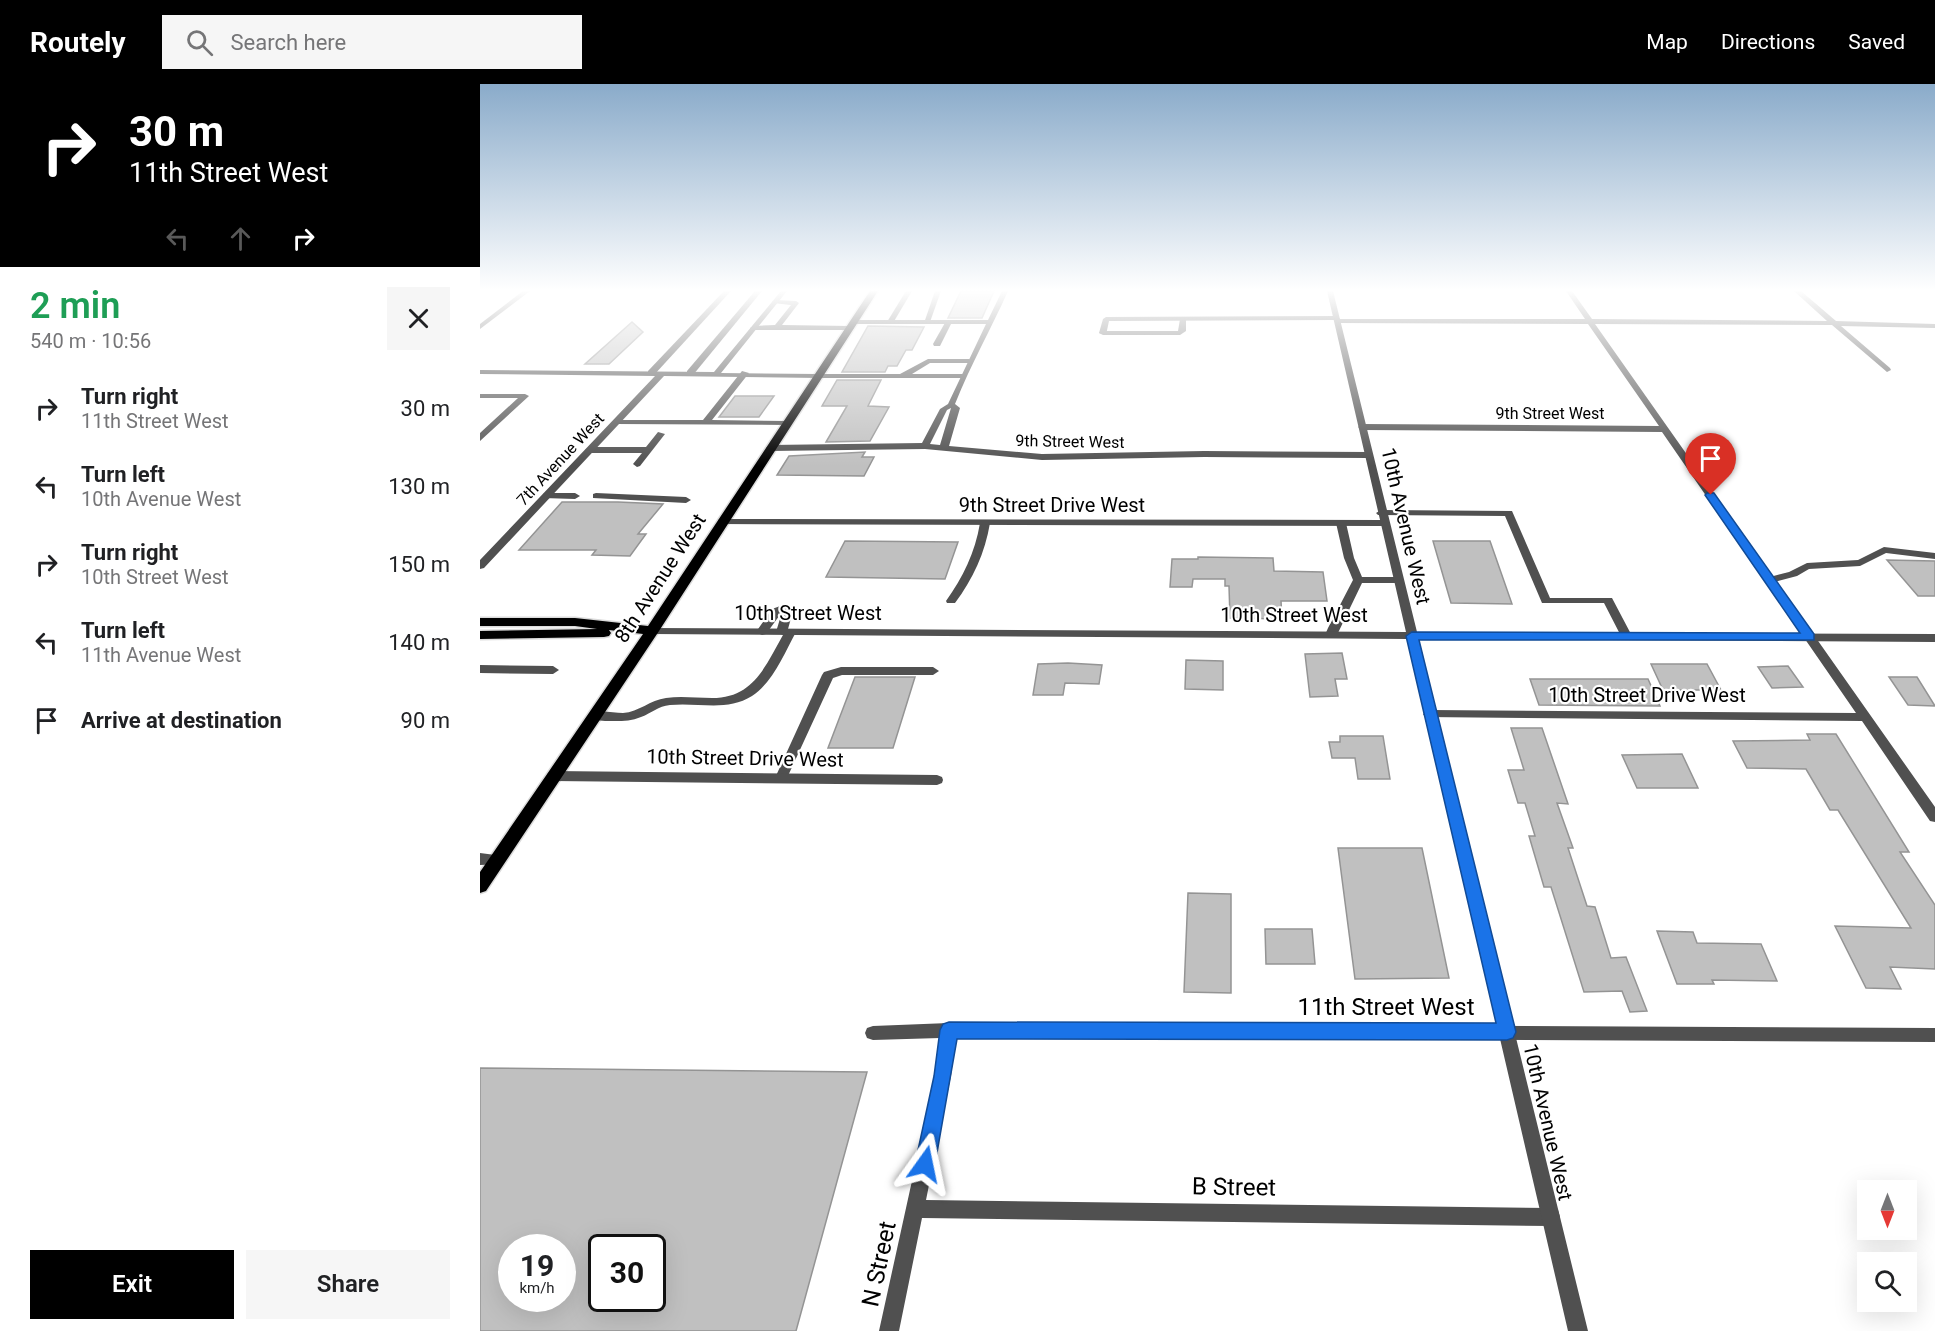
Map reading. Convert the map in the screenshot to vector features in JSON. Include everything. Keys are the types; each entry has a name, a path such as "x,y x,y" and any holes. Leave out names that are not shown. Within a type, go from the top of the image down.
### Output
{"main road":[{"name":"8th Avenue West","path":"480,886 489,859 553,776 652,631 836,349"},
{"name":"10th Street West","path":"481,633 652,631"}],"street":[{"path":"651,373 673,349"},
{"path":"690,373 710,349"},
{"path":"717,373 737,349"},
{"path":"925,446 944,409 951,405 962,376 976,349"},
{"name":"10th Avenue West","path":"1344,349 1382,518 1578,1331"},
{"path":"1610,349 1935,817"},
{"path":"1863,349 1887,370"},
{"path":"902,376 928,361 969,361"},
{"path":"480,372 962,376"},
{"name":"7th Avenue West","path":"480,566 663,373"},
{"path":"706,422 745,373"},
{"path":"480,396 525,396 480,438"},
{"path":"944,447 956,408 951,405"},
{"path":"616,422 787,423"},
{"name":"9th Street West","path":"1362,427 1665,429"},
{"path":"637,464 662,434"},
{"name":"9th Street West","path":"770,448 925,446 1041,457 1204,454 1369,455"},
{"path":"590,450 648,450"},
{"path":"546,496 575,496"},
{"path":"596,496 686,500"},
{"name":"9th Street Drive West","path":"721,522 1341,523 1382,518 1509,513 1546,601 1608,600 1626,636"},
{"path":"951,601 968,575 985,523"},
{"path":"1331,635 1337,618 1345,611 1358,580 1349,558 1341,523"},
{"path":"1770,580 1793,574 1807,566 1860,562 1884,550 1935,556"},
{"path":"1358,580 1398,580"},
{"path":"594,716 630,716 640,713 649,705 665,701 729,701 744,696 756,688 786,632 788,611 783,608 776,611 762,632"},
{"name":"10th Street West","path":"652,631 1935,638"},
{"path":"480,669 553,670"},
{"path":"781,778 828,675 841,671 933,671"},
{"name":"10th Street Drive West","path":"1429,714 1865,717"},
{"name":"10th Street Drive West","path":"553,776 937,780"},
{"name":"11th Street West","path":"873,1033 949,1030 1935,1035"},
{"name":"N Street","path":"889,1331 943,1076 949,1030"},
{"name":"B Street","path":"916,1209 1551,1217"}],"building":[{"path":"602,349 625,349 609,364 585,364"},
{"path":"855,349 912,349 906,350 897,366 888,366 885,372 842,372"},
{"path":"837,380 881,380 868,406 889,407 870,441 826,442 847,406 822,406"},
{"path":"735,396 774,396 759,417 719,417"},
{"path":"865,452 862,457 874,457 864,476 777,475 789,456"},
{"path":"562,502 663,504 638,534 646,534 630,556 592,555 596,550 519,550"},
{"path":"845,541 958,542 945,579 826,577"},
{"path":"1433,541 1490,541 1512,604 1451,603"},
{"path":"1198,557 1273,558 1274,571 1323,572 1327,601 1281,601 1282,619 1230,618 1229,586 1225,586 1225,579 1193,579 1192,587 1170,587 1172,559 1198,559"},
{"path":"1887,560 1935,561 1935,596 1918,596"},
{"path":"1342,653 1347,679 1335,679 1338,696 1310,697 1305,654"},
{"path":"1186,660 1223,661 1223,690 1185,689"},
{"path":"1038,664 1102,665 1099,684 1065,683 1063,695 1033,695"},
{"path":"1651,664 1707,664 1721,690 1663,690"},
{"path":"1788,666 1803,687 1772,688 1758,667"},
{"path":"855,677 915,677 893,748 828,748"},
{"path":"1889,677 1917,677 1935,706 1908,705"},
{"path":"1530,679 1648,679 1660,706 1539,705"},
{"path":"1511,728 1542,728 1568,804 1557,803 1573,848 1568,848 1587,906 1595,907 1611,958 1626,957 1647,1011 1630,1012 1622,991 1584,992 1551,887 1544,887 1529,836 1535,836 1525,803 1518,803 1508,770 1524,770"},
{"path":"1807,734 1836,734 1909,852 1900,852 1935,905 1935,969 1890,967 1901,989 1866,988 1835,926 1911,928 1838,810 1830,810 1806,769 1747,768 1733,741 1810,740"},
{"path":"1340,736 1383,736 1390,779 1358,779 1355,758 1332,758 1329,742 1340,742"},
{"path":"1682,754 1698,788 1637,788 1622,755"},
{"path":"1338,848 1422,848 1449,978 1355,979"},
{"path":"1188,893 1231,894 1231,993 1184,992"},
{"path":"1265,929 1312,929 1315,964 1266,964"},
{"path":"1657,931 1693,932 1697,943 1761,944 1777,981 1712,980 1714,984 1677,984"},
{"path":"480,1068 867,1072 796,1331 480,1331"}],"route":[{"path":"925,1164 943,1076 949,1030 1507,1032 1412,636 1810,637 1711,495"}]}
